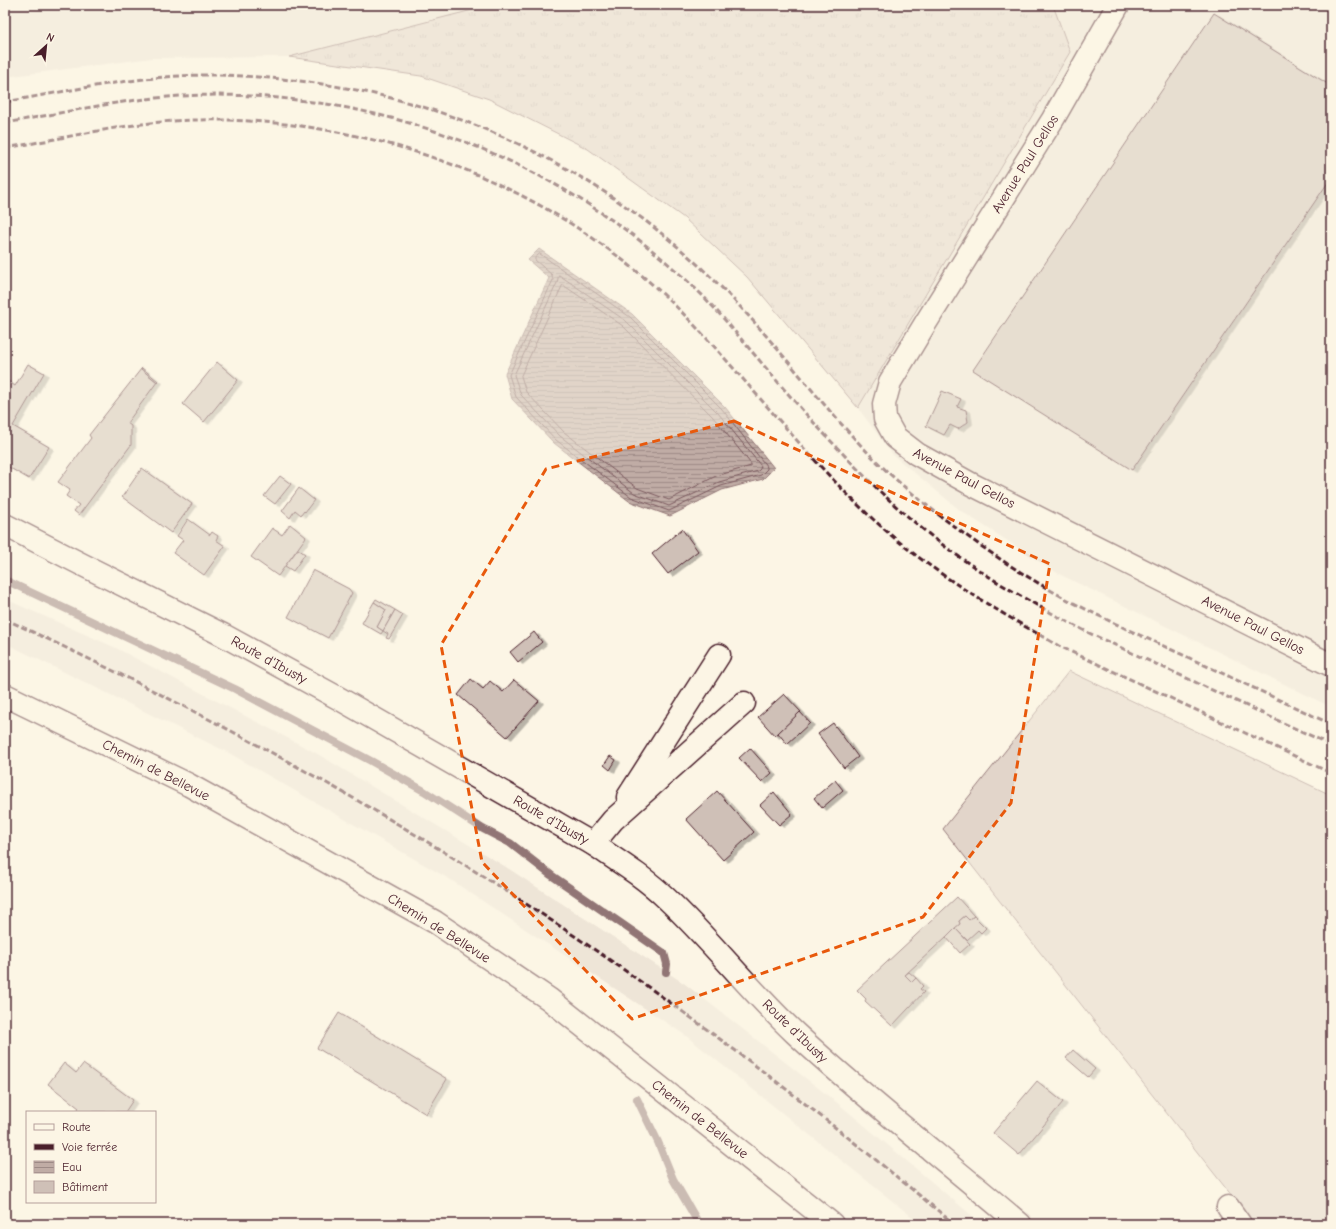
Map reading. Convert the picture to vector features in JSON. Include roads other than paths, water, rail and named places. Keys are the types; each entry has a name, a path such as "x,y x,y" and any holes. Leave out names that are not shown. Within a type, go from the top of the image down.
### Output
{"street":[{"name":"Avenue Paul Gellos","path":"1118,5 1054,119 953,278 890,382 884,404 885,419 895,438 917,454 961,478 1331,665"},
{"name":"Route d'Ibusty","path":"5,525 237,642 340,699 593,844 628,868 664,896 711,943 794,1032 880,1107 1020,1224"},
{"path":"593,844 613,820 719,655"},
{"name":"Chemin de Bellevue","path":"5,695 189,785 435,922 549,999 832,1224"},
{"path":"613,820 744,703"}],"water":[{"path":"539,249 632,314 725,407 774,468 763,479 722,490 670,516 629,501 554,443 512,399 505,374 549,278 528,260"}],"waterway":[{"path":"5,580 235,689 371,761 424,791 483,829 510,843 551,875 664,953 667,964 666,972"},
{"path":"637,1099 658,1142 673,1179 699,1224"}],"railway":[{"path":"5,102 133,80 211,75 281,79 342,87 403,101 461,120 518,144 573,172 624,206 673,243 719,285 744,311 768,337 837,419 886,471 966,535 1021,572 1086,609 1331,724"},
{"path":"5,123 137,100 182,96 254,96 325,104 395,119 463,141 529,170 591,206 649,248 703,296 806,414 855,466 903,513 953,553 997,582 1089,633 1331,745"},
{"path":"5,148 148,123 196,120 266,122 335,132 403,148 469,171 532,201 591,237 647,280 697,328 850,497 895,539 940,573 1010,618 1059,646 1331,773"},
{"path":"5,619 69,649 259,746 382,815 503,889 620,967 734,1049 845,1135 954,1224"}]}
